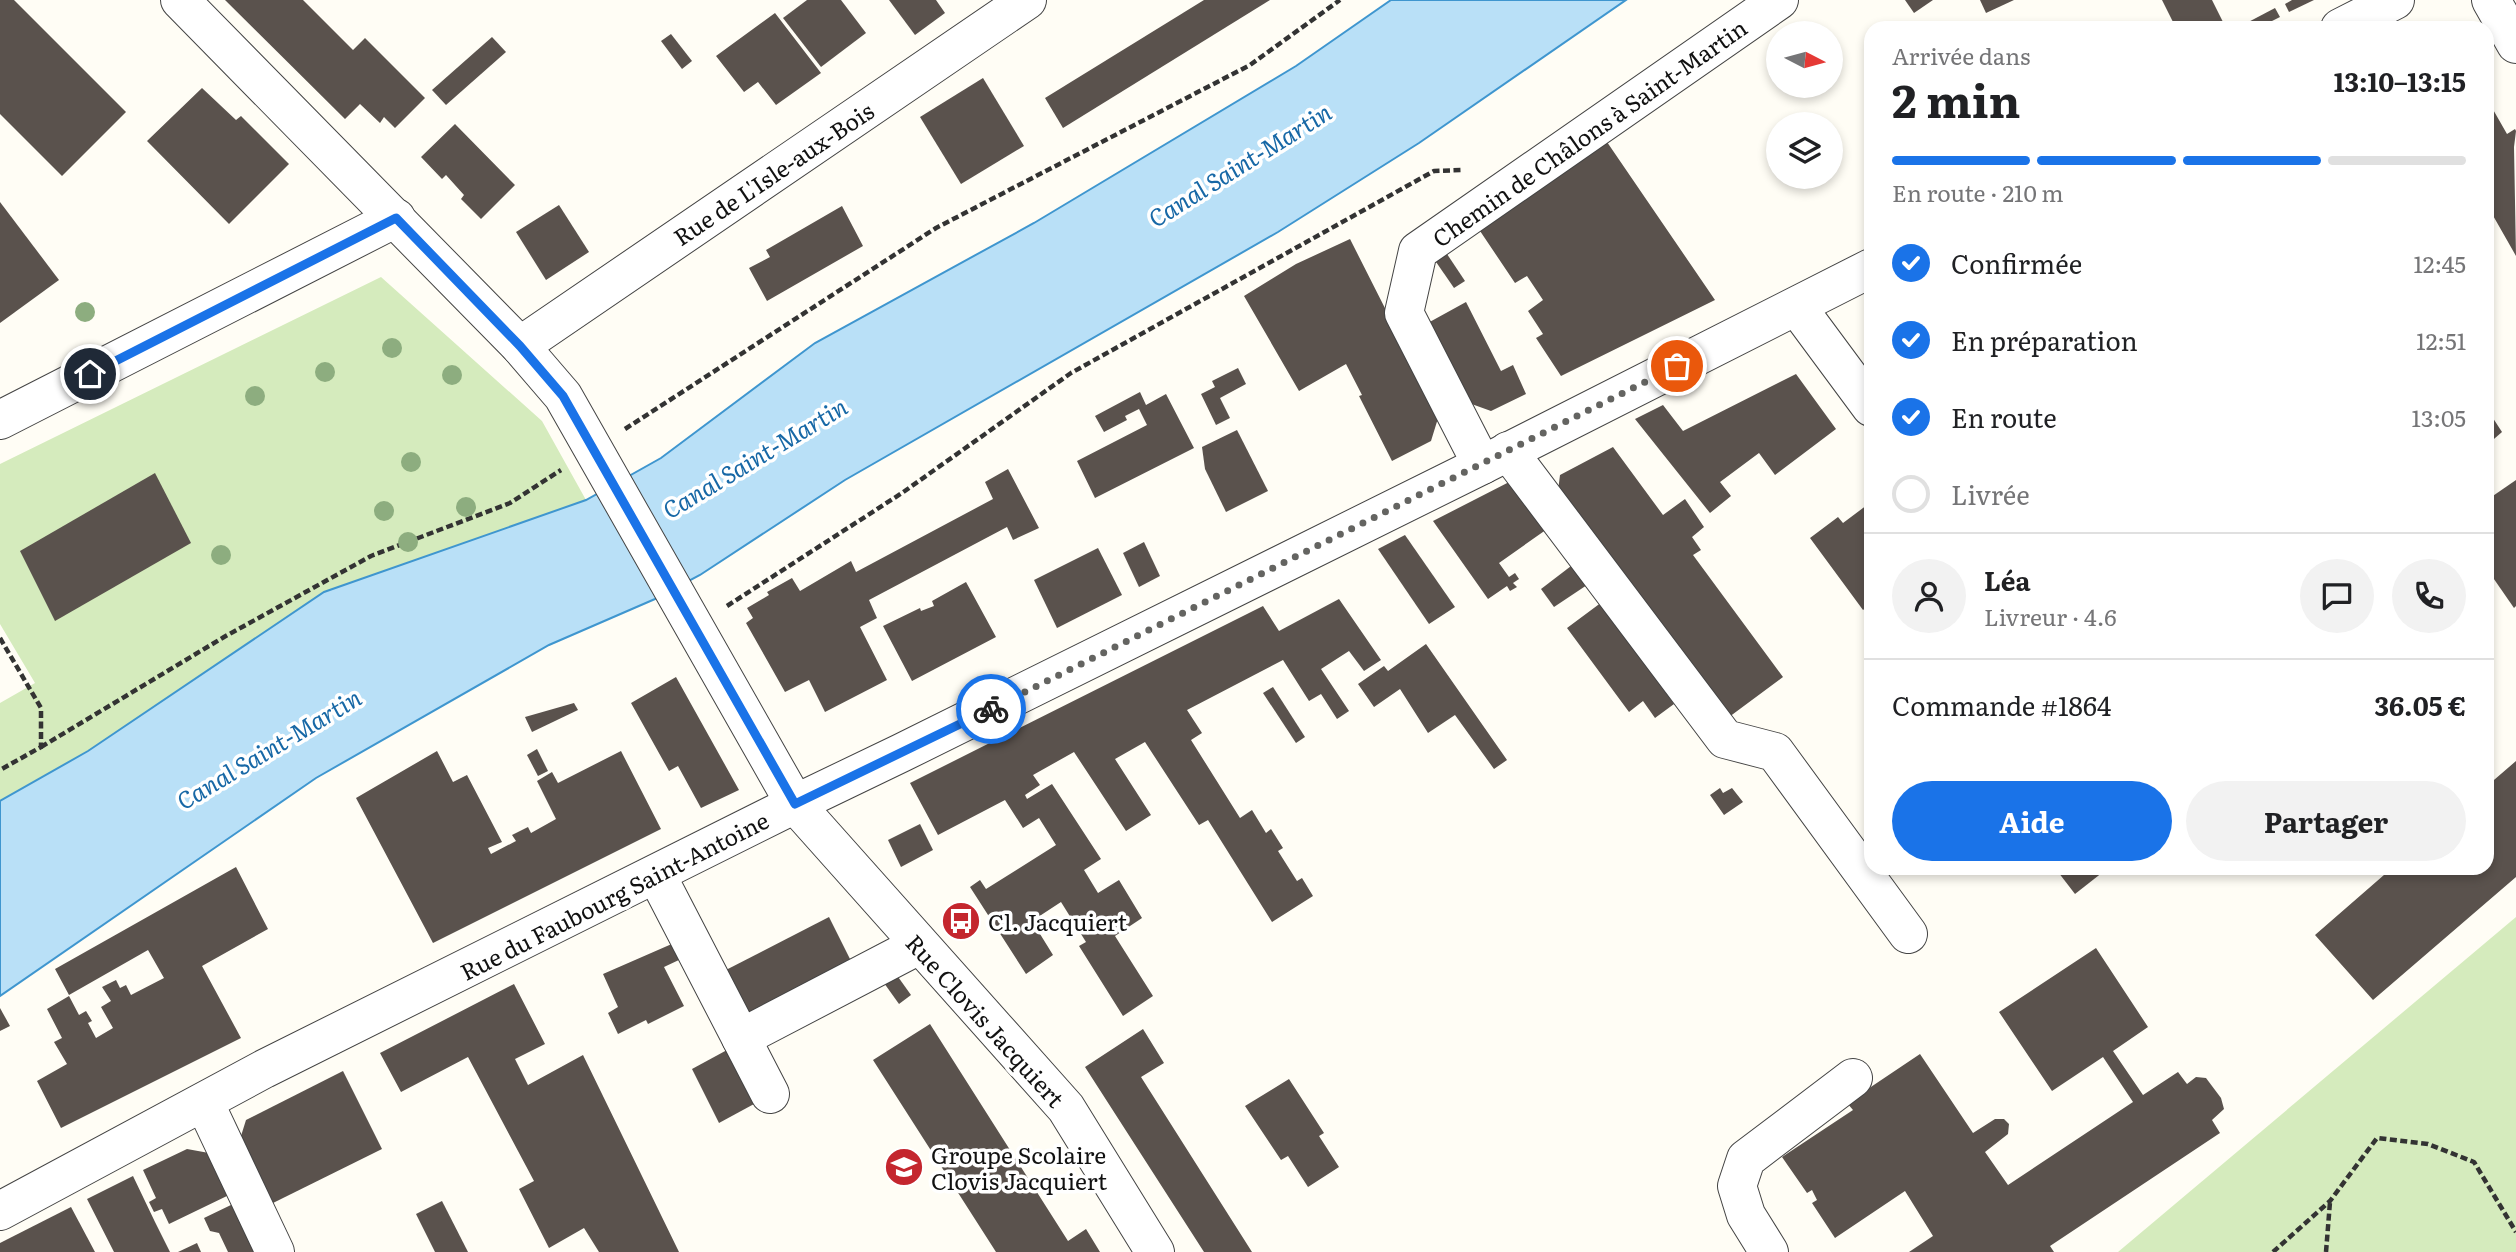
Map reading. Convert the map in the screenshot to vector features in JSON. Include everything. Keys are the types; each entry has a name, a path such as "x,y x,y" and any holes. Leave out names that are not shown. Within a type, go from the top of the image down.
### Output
{"street":[{"name":"Rue Clovis Jacquiert","path":"180,0 520,346 563,396 795,804 1066,1108 1155,1252"},
{"name":"Rue de L'Isle-aux-Bois","path":"520,346 1027,0"},
{"name":"Chemin de Châlons à Saint-Martin","path":"1779,0 1418,251 1404,313 1495,458 1725,739 1775,752 1864,874"},
{"path":"2354,21 2395,0"},
{"path":"2491,0 2516,44"},
{"path":"0,420 396,218"},
{"name":"Rue du Faubourg Saint-Antoine","path":"0,1211 264,1069 1495,458 1864,272"},
{"path":"1797,307 1864,398"},
{"path":"656,874 770,1094"},
{"name":"Chemin de Châlons à Saint-Martin","path":"1865,875 1908,934"},
{"path":"741,1038 919,945"},
{"path":"1769,1252 1746,1215 1737,1186 1746,1159 1853,1078"},
{"path":"204,1102 275,1252"}],"path":[{"path":"0,770 224,637 371,556 510,503 598,458 936,228 1250,65 1340,0"},
{"path":"689,620 902,493 1071,373 1434,171 1461,170 1503,191"},
{"path":"0,638 41,708 41,747"},
{"path":"2273,1252 2330,1201 2377,1138 2428,1143 2474,1162 2516,1232"},
{"path":"2326,1252 2330,1201"}],"green space":[{"path":"381,277 542,421 586,500 324,592 88,751 0,801 0,703 35,683 0,624 0,464"},
{"path":"2516,917 2516,1252 2118,1252"}],"water":[{"name":"Canal Saint-Martin","path":"1391,0 1626,0 1419,143 1278,232 845,480 700,575 655,599 549,645 316,778 0,996 0,801 88,751 324,592 586,500 661,458 815,343 1034,223 1296,66"}],"building":[{"path":"0,0 14,0 126,112 62,176 0,114"},
{"path":"225,0 303,0 353,50 365,38 425,98 395,128 384,117 380,123 360,104 345,119"},
{"path":"807,0 841,0 866,33 821,67 783,18"},
{"path":"889,0 936,0 945,13 915,35"},
{"path":"1204,0 1270,0 1063,128 1045,98"},
{"path":"1905,0 1933,0 1914,13"},
{"path":"1980,0 2014,0 1986,13"},
{"path":"2162,0 2212,0 2222,21 2172,21"},
{"path":"2292,0 2314,0 2289,12 2285,4"},
{"path":"2275,8 2280,17 2272,21 2250,21"},
{"path":"775,13 821,73 776,105 758,82 744,92 716,56"},
{"path":"671,34 692,61 682,69 661,41"},
{"path":"492,37 506,52 446,105 432,90"},
{"path":"983,78 1024,146 961,184 920,117"},
{"path":"202,88 236,120 241,116 289,164 229,224 147,141"},
{"path":"2494,111 2507,134 2515,129 2516,131 2516,256 2494,217"},
{"path":"455,124 515,185 481,219 461,199 464,195 446,175 442,179 421,157"},
{"path":"1607,142 1715,300 1561,376 1536,338 1543,334 1528,311 1543,300 1527,276 1515,283 1476,225"},
{"path":"0,202 59,280 0,323"},
{"path":"559,205 589,252 546,280 516,232"},
{"path":"842,206 863,246 767,301 749,268 770,257 766,250"},
{"path":"1350,239 1439,415 1431,441 1392,461 1346,364 1299,391 1244,296 1296,264"},
{"path":"1443,248 1465,281 1454,288 1434,259"},
{"path":"1466,302 1501,371 1513,365 1526,394 1491,411 1466,402 1426,324"},
{"path":"1238,368 1246,384 1220,398 1230,418 1216,425 1201,394 1215,387 1212,381"},
{"path":"1796,374 1836,429 1775,475 1759,453 1720,482 1731,496 1710,513 1635,419 1663,405 1683,431"},
{"path":"1140,392 1146,405 1166,394 1194,448 1095,498 1077,461 1147,425 1139,409 1125,416 1127,420 1104,432 1095,416"},
{"path":"2494,420 2502,432 2494,439"},
{"path":"1237,430 1268,491 1226,512 1205,469 1202,447"},
{"path":"1613,447 1663,515 1685,499 1704,527 1692,537 1701,550 1693,555 1783,677 1725,720 1558,491 1560,475"},
{"path":"1008,469 1039,528 1013,540 1007,527 869,600 877,618 860,627 887,680 825,712 809,680 785,692 746,623 753,618 747,608 769,595 767,592 792,578 800,591 851,561 856,572 993,499 985,482"},
{"path":"155,473 191,543 55,621 20,551"},
{"path":"1515,479 1550,527 1499,563 1509,577 1515,573 1519,579 1513,583 1517,587 1510,591 1507,586 1488,599 1433,521"},
{"path":"2516,480 2514,608 2494,579 2494,495"},
{"path":"1864,507 1863,610 1810,538 1838,517 1843,523"},
{"path":"1405,535 1455,607 1429,624 1378,549"},
{"path":"1144,542 1160,576 1139,587 1123,553"},
{"path":"1098,548 1122,595 1057,628 1034,580"},
{"path":"1575,563 1590,583 1554,607 1541,589"},
{"path":"966,582 996,637 912,681 883,626 920,608 921,611 934,606 932,601"},
{"path":"1339,599 1381,660 1364,671 1349,651 1321,669 1349,711 1337,719 1321,694 1309,701 1283,660 1187,710 1202,733 1191,740 1240,818 1252,810 1266,833 1271,829 1283,848 1278,851 1297,881 1302,878 1313,896 1272,922 1208,820 1199,825 1145,742 1115,759 1151,815 1126,831 1074,752 1033,775 1040,785 1025,795 1027,799 1052,784 1101,859 1084,870 1098,893 1119,880 1142,918 1115,936 1153,996 1123,1016 1079,946 1086,942 1061,902 1032,921 1053,955 1026,974 970,887 980,880 986,889 1056,845 1039,818 1023,828 1005,800 938,835 910,783 1263,606 1279,631"},
{"path":"1602,602 1674,704 1655,718 1643,701 1629,712 1567,628"},
{"path":"1426,644 1507,760 1494,769 1455,715 1428,733 1400,689 1374,707 1358,684 1384,666 1388,671"},
{"path":"676,677 739,790 701,808 678,766 669,771 631,703"},
{"path":"1273,687 1305,737 1296,743 1263,693"},
{"path":"574,703 578,710 532,732 525,717"},
{"path":"537,749 548,771 538,776 527,755"},
{"path":"437,751 453,782 467,775 502,842 488,848 491,854 516,841 512,835 528,827 531,833 556,819 537,781 552,772 558,783 621,751 661,829 433,943 356,798"},
{"path":"2516,761 2516,877 2373,1000 2315,935 2384,875 2494,875 2494,780"},
{"path":"1720,788 1723,793 1732,788 1743,802 1724,815 1710,795"},
{"path":"920,824 933,850 901,867 888,840"},
{"path":"236,867 268,929 202,966 241,1038 61,1128 37,1081 67,1064 54,1042 62,1038 47,1009 69,996 79,1015 86,1011 92,1021 88,1023 96,1038 113,1028 101,1007 111,1001 102,987 116,980 120,988 126,985 131,995 164,978 148,950 69,995 55,969"},
{"path":"2060,875 2099,875 2075,894"},
{"path":"829,917 852,963 745,1019 722,972"},
{"path":"674,943 681,959 664,967 684,1006 648,1024 646,1020 618,1034 608,1013 618,1007 603,974"},
{"path":"2096,948 2148,1027 2113,1051 2143,1095 2178,1072 2187,1084 2196,1077 2206,1078 2221,1098 2224,1109 2212,1120 2220,1133 2050,1246 2054,1252 1909,1252 1933,1236 1905,1191 1835,1238 1812,1203 1817,1200 1812,1190 1807,1193 1782,1157 1853,1110 1847,1103 1920,1054 1973,1133 1995,1119 2004,1119 2009,1124 2008,1134 1985,1152 2008,1185 2133,1102 2103,1057 2052,1091 1999,1012"},
{"path":"896,974 911,995 899,1004 884,983"},
{"path":"514,984 545,1044 515,1059 528,1085 583,1055 679,1252 599,1252 584,1228 549,1248 519,1189 534,1181 468,1057 401,1092 380,1053"},
{"path":"0,1008 10,1026 0,1031"},
{"path":"930,1024 1068,1241 1086,1229 1100,1252 996,1252 873,1060"},
{"path":"1143,1029 1164,1063 1141,1077 1252,1252 1204,1252 1085,1067"},
{"path":"727,1050 754,1104 719,1123 692,1069"},
{"path":"343,1071 382,1149 273,1203 241,1136 246,1120"},
{"path":"1289,1079 1324,1133 1319,1136 1339,1167 1308,1187 1288,1156 1281,1160 1245,1106"},
{"path":"187,1149 209,1153 229,1195 169,1224 162,1209 154,1212 149,1202 156,1198 143,1170"},
{"path":"133,1176 170,1252 114,1252 87,1199"},
{"path":"442,1201 468,1252 435,1252 416,1214"},
{"path":"233,1204 257,1252 228,1252 219,1233 210,1231 204,1218"},
{"path":"71,1207 95,1252 0,1252 0,1243"},
{"path":"197,1243 201,1252 178,1252"}],"way so far":[{"path":"991,709 1677,366"}],"place":[{"name":"Cl. Jacquiert","path":"961,921"},
{"name":"Groupe Scolaire Clovis Jacquiert","path":"904,1167"}],"route":[{"path":"90,374 396,218 520,346 563,396 795,804 991,709"}]}
